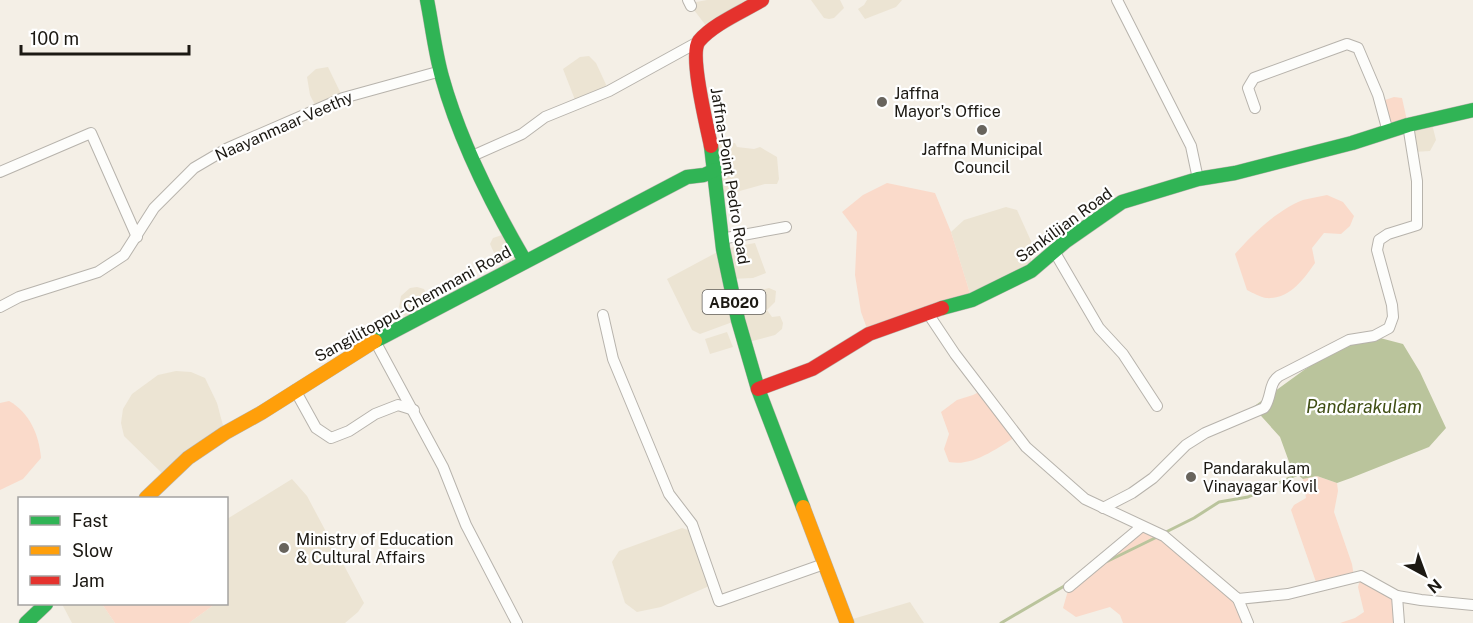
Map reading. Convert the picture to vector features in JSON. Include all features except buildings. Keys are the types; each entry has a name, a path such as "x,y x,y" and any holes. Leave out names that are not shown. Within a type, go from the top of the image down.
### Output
{"main road":[{"path":"427,0 441,71 470,157 497,213 525,261"},
{"path":"698,42 710,31 762,0"},
{"name":"Jaffna-Point Pedro Road","path":"698,42 695,51 699,87 715,170 721,239 738,320 758,389 845,622"},
{"name":"Sankilijan Road","path":"758,389 812,369 869,334 927,312 972,300 1031,271 1054,251 1122,202 1198,179 1353,143 1408,125 1473,110"},
{"name":"Sangilitoppu-Chemmani Road","path":"147,497 188,458 375,341 687,177 704,175 715,170"},
{"path":"26,623 44,605"}],"street":[{"path":"1116,0 1191,146 1198,179"},
{"path":"470,157 522,134 545,117 609,91 698,42"},
{"path":"1255,108 1248,88 1254,78 1347,45 1358,48 1378,95 1388,132"},
{"name":"Naayanmaar Veethy","path":"0,307 19,297 98,272 124,255 154,208 194,168 228,148 343,98 441,71"},
{"path":"1103,508 1132,493 1153,478 1186,444 1205,433 1264,408 1268,403 1272,384 1279,376 1349,340 1374,336 1389,328 1393,317 1392,305 1377,250 1378,240 1388,234 1417,225 1417,181 1408,125"},
{"path":"0,172 91,133 137,237"},
{"path":"721,239 786,227"},
{"path":"1054,251 1099,328 1123,354 1157,406"},
{"path":"927,312 955,354 1026,447 1085,499 1164,536 1238,599 1248,623"},
{"path":"603,315 613,359 669,494 692,524 719,601 824,564"},
{"path":"375,341 443,466 466,525 517,623"},
{"path":"295,390 316,428 331,438 349,431 375,414 398,405 414,410"},
{"path":"1068,587 1141,527"},
{"path":"1238,599 1288,594 1361,576 1397,596 1473,605"},
{"path":"1397,596 1399,623"}],"shaded area":[{"path":"762,0 710,31 691,6 696,2"},
{"path":"811,0 840,0 844,8 834,18 824,18"},
{"path":"867,0 902,0 896,7 865,19 858,9"},
{"path":"589,56 596,63 609,91 577,105 563,69 580,57"},
{"path":"328,67 343,98 317,109 310,95 307,77 316,69"},
{"path":"1394,97 1402,98 1408,125 1388,132 1379,102"},
{"path":"1432,124 1436,140 1430,151 1414,152 1408,125"},
{"path":"735,143 737,147 754,149 760,147 777,157 779,179 777,184 765,184 729,194 717,193 711,145"},
{"path":"887,183 935,193 951,232 972,300 869,334 861,312 855,275 857,232 842,212 863,195"},
{"path":"1327,195 1343,202 1354,216 1350,226 1341,234 1324,233 1312,248 1315,263 1301,282 1289,292 1282,296 1266,298 1247,290 1235,254 1275,216 1293,204"},
{"path":"1006,207 1017,210 1031,241 1031,271 972,300 951,232 964,220"},
{"path":"508,233 519,254 508,271 495,255 490,244 493,238"},
{"path":"755,243 766,273 753,278 730,279 734,297 769,288 776,291 775,302 767,310 772,317 780,316 783,323 782,329 775,335 745,343 738,320 700,334 692,330 667,279 723,249"},
{"path":"410,288 424,289 435,309 409,323 399,307 401,296"},
{"path":"727,332 733,347 710,354 705,339"},
{"path":"176,371 191,372 205,378 217,403 225,433 167,478 124,436 121,423 123,409 132,394 158,375"},
{"path":"983,390 1017,436 976,459 958,463 949,462 944,449 949,434 941,412 957,400"},
{"path":"9,401 23,412 32,425 41,458 23,479 0,490 0,403"},
{"path":"1317,476 1337,483 1338,491 1334,512 1352,564 1354,577 1316,582 1291,510 1294,505 1306,498 1303,479"},
{"name":"Ministry of Education & Cultural Affairs","path":"292,479 307,496 364,603 358,612 345,623 189,623 214,605 228,605 228,518"},
{"path":"1141,527 1164,536 1238,599 1248,623 1123,623 1120,615 1110,607 1076,617 1063,608 1069,587"},
{"path":"682,528 694,532 712,582 707,587 661,607 637,612 625,603 612,562 619,551"},
{"path":"1361,576 1397,596 1399,623 1340,623 1364,612 1358,587"},
{"path":"910,602 924,623 847,623 846,621"},
{"path":"63,605 103,605 115,623 72,623"},
{"path":"103,605 214,605 189,623 115,623"}],"water":[{"name":"Pandarakulam","path":"1361,333 1403,344 1420,372 1446,428 1429,447 1337,483 1317,476 1303,479 1292,470 1280,437 1253,407"}],"waterway":[{"path":"1164,533 1219,502 1248,497 1296,475"},
{"path":"1108,561 1159,536"},
{"path":"1001,623 1066,585"}],"traffic: fast":[{"path":"427,0 435,48 458,125 500,217 525,261"},
{"path":"942,308 972,300 1031,271 1066,241 1122,202 1198,179 1235,173 1352,143 1408,125 1473,110"},
{"path":"711,146 723,249 738,320 758,389 803,507"},
{"path":"375,341 687,177 704,175 715,170"},
{"path":"26,623 45,605"}],"traffic: slow":[{"path":"147,497 188,458 375,341"},
{"path":"803,507 847,623"}],"traffic: jam":[{"path":"711,146 697,75 696,48 699,41 720,23 762,0"},
{"path":"758,389 812,369 869,334 942,308"}],"place":[{"name":"Jaffna Mayor's Office","path":"882,102"},
{"name":"Jaffna Municipal Council","path":"982,130"},
{"name":"Pandarakulam Vinayagar Kovil","path":"1191,477"},
{"name":"Ministry of Education & Cultural Affairs","path":"284,548"}]}
